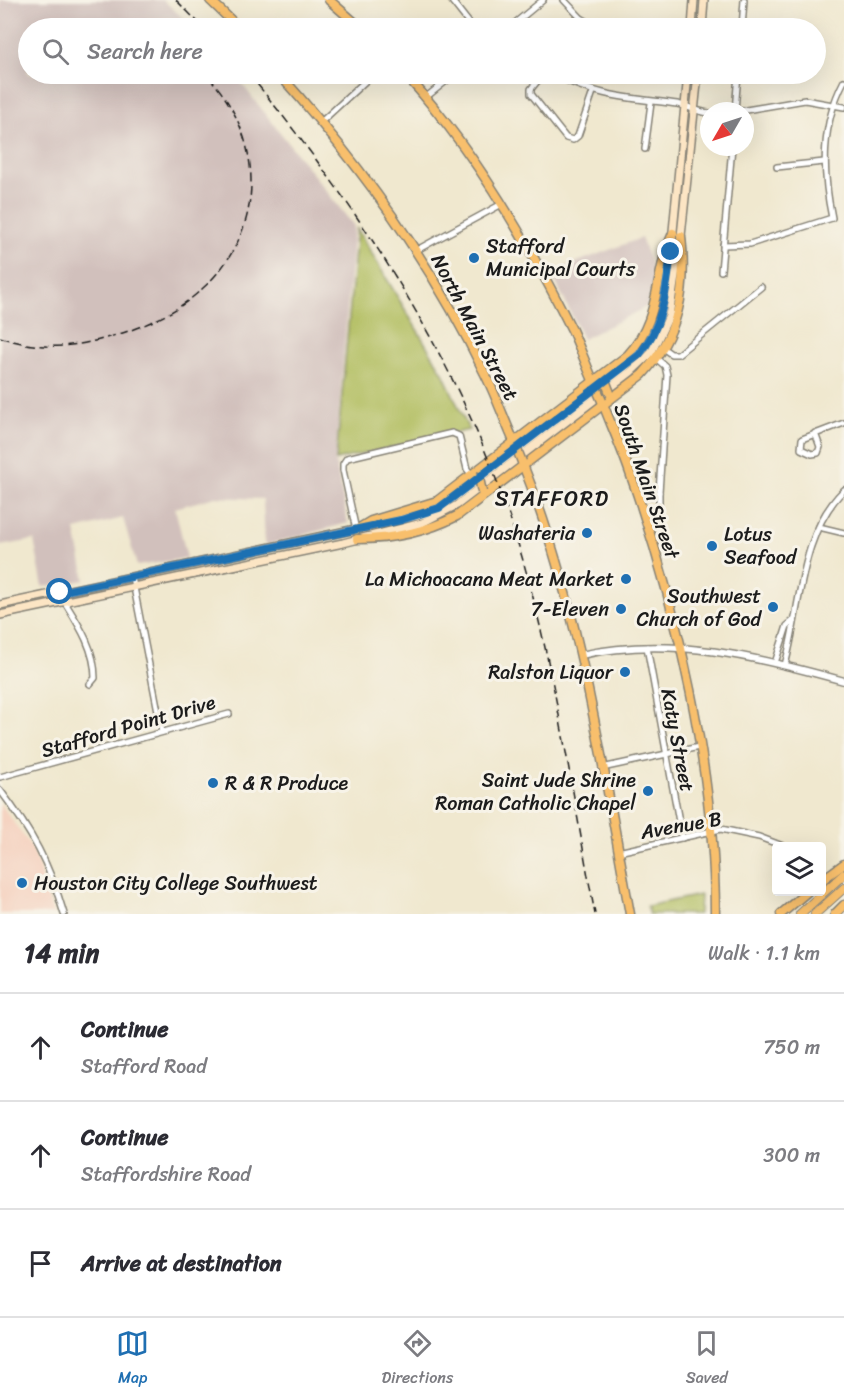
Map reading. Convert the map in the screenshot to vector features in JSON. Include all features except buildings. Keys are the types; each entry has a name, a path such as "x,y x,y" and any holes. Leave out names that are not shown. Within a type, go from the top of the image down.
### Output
{"highway":[{"path":"210,0 229,18"},
{"path":"329,0 350,18"},
{"name":"North Main Street","path":"288,84 321,122 415,251 477,357 515,444 558,565 581,655 630,914"},
{"name":"South Main Street","path":"413,84 500,205 557,302 603,403 637,493 664,583 680,649 699,747 711,831 715,914"},
{"path":"357,534 396,537 427,529 457,516 482,494 603,403 657,359 664,349 679,307 683,256 677,235"},
{"path":"357,534 371,521 437,501 606,376 628,355 647,328 655,306 666,249 677,235"},
{"path":"606,376 614,394"},
{"path":"473,475 479,478 482,494"},
{"path":"826,877 844,864"},
{"path":"781,914 801,896"},
{"path":"835,914 844,904"}],"main road":[{"path":"693,18 694,0"},
{"path":"703,18 704,0"},
{"path":"677,235 687,84"},
{"path":"0,605 132,577 422,523 447,512 632,363 652,337 664,306 677,235 697,84"},
{"path":"0,615 357,534"},
{"path":"800,914 844,874"},
{"path":"815,914 844,888"}],"street":[{"path":"451,0 466,18"},
{"path":"531,0 536,6"},
{"path":"521,18 543,0"},
{"path":"564,0 581,18"},
{"path":"743,18 744,0"},
{"path":"723,245 750,244 832,218 824,162 827,129 844,81"},
{"path":"321,122 362,84"},
{"path":"425,98 442,84"},
{"path":"535,84 531,89 531,94 566,138 573,140 579,136 593,92"},
{"path":"576,84 593,92 651,103 685,106 700,111"},
{"path":"736,102 737,84"},
{"path":"754,108 791,101 834,104 844,107"},
{"path":"645,149 651,103"},
{"path":"720,271 731,156"},
{"path":"777,167 824,162"},
{"path":"415,251 500,205"},
{"path":"664,349 671,354 678,354 761,287"},
{"path":"657,359 665,366 667,375 659,524"},
{"path":"815,433 844,423"},
{"path":"357,534 343,470 345,460 452,433 459,436 467,469 473,475"},
{"path":"784,665 793,637 793,621 819,527 826,510 844,490"},
{"path":"637,493 651,496 659,492"},
{"path":"819,527 844,533"},
{"path":"132,577 162,732"},
{"path":"64,601 85,636 92,656 95,678 90,684"},
{"path":"775,663 787,626 793,621"},
{"path":"581,655 626,647 733,653 844,681"},
{"name":"Katy Street","path":"647,647 682,838"},
{"name":"Stafford Point Drive","path":"0,777 229,714"},
{"path":"602,768 666,756 699,747"},
{"path":"0,790 32,833 45,857 64,914"},
{"name":"Avenue B","path":"618,852 711,831 730,830 772,843"}],"shaded area":[{"path":"0,0 163,0 183,18 18,18 18,84 242,84 354,226 335,461 348,523 265,545 263,499 215,497 175,508 187,558 137,566 123,518 75,530 85,580 43,587 34,540 0,546"},
{"path":"641,238 655,275 648,306 583,339 551,272"},
{"name":"Houston City College Southwest","path":"0,803 34,851 53,914 0,914"}],"green space":[{"path":"357,229 443,373 469,430 336,460"},
{"path":"700,895 699,914 649,914 647,906"}],"railway":[{"path":"176,0 194,18"},
{"path":"0,337 29,344 58,346 86,343 116,335 140,327 173,311 203,288 224,264 239,238 248,211 251,182 248,153 240,125 214,84"},
{"path":"257,84 331,180 405,293 438,351 468,412 494,474 516,537 541,630 561,724 595,914"}],"place":[{"name":"Stafford Municipal Courts","path":"474,258"},
{"name":"Washateria","path":"587,533"},
{"name":"Lotus Seafood","path":"712,546"},
{"name":"La Michoacana Meat Market","path":"626,579"},
{"name":"Southwest Church of God","path":"773,607"},
{"name":"7-Eleven","path":"621,609"},
{"name":"Ralston Liquor","path":"625,672"},
{"name":"R & R Produce","path":"213,783"},
{"name":"Saint Jude Shrine Roman Catholic Chapel","path":"648,791"},
{"name":"Houston City College Southwest","path":"22,883"}],"district":[{"name":"STAFFORD","path":"552,498"}],"route":[{"path":"60,592 401,520 426,514 439,508 632,363 646,347 658,327 666,296 671,252"}]}
